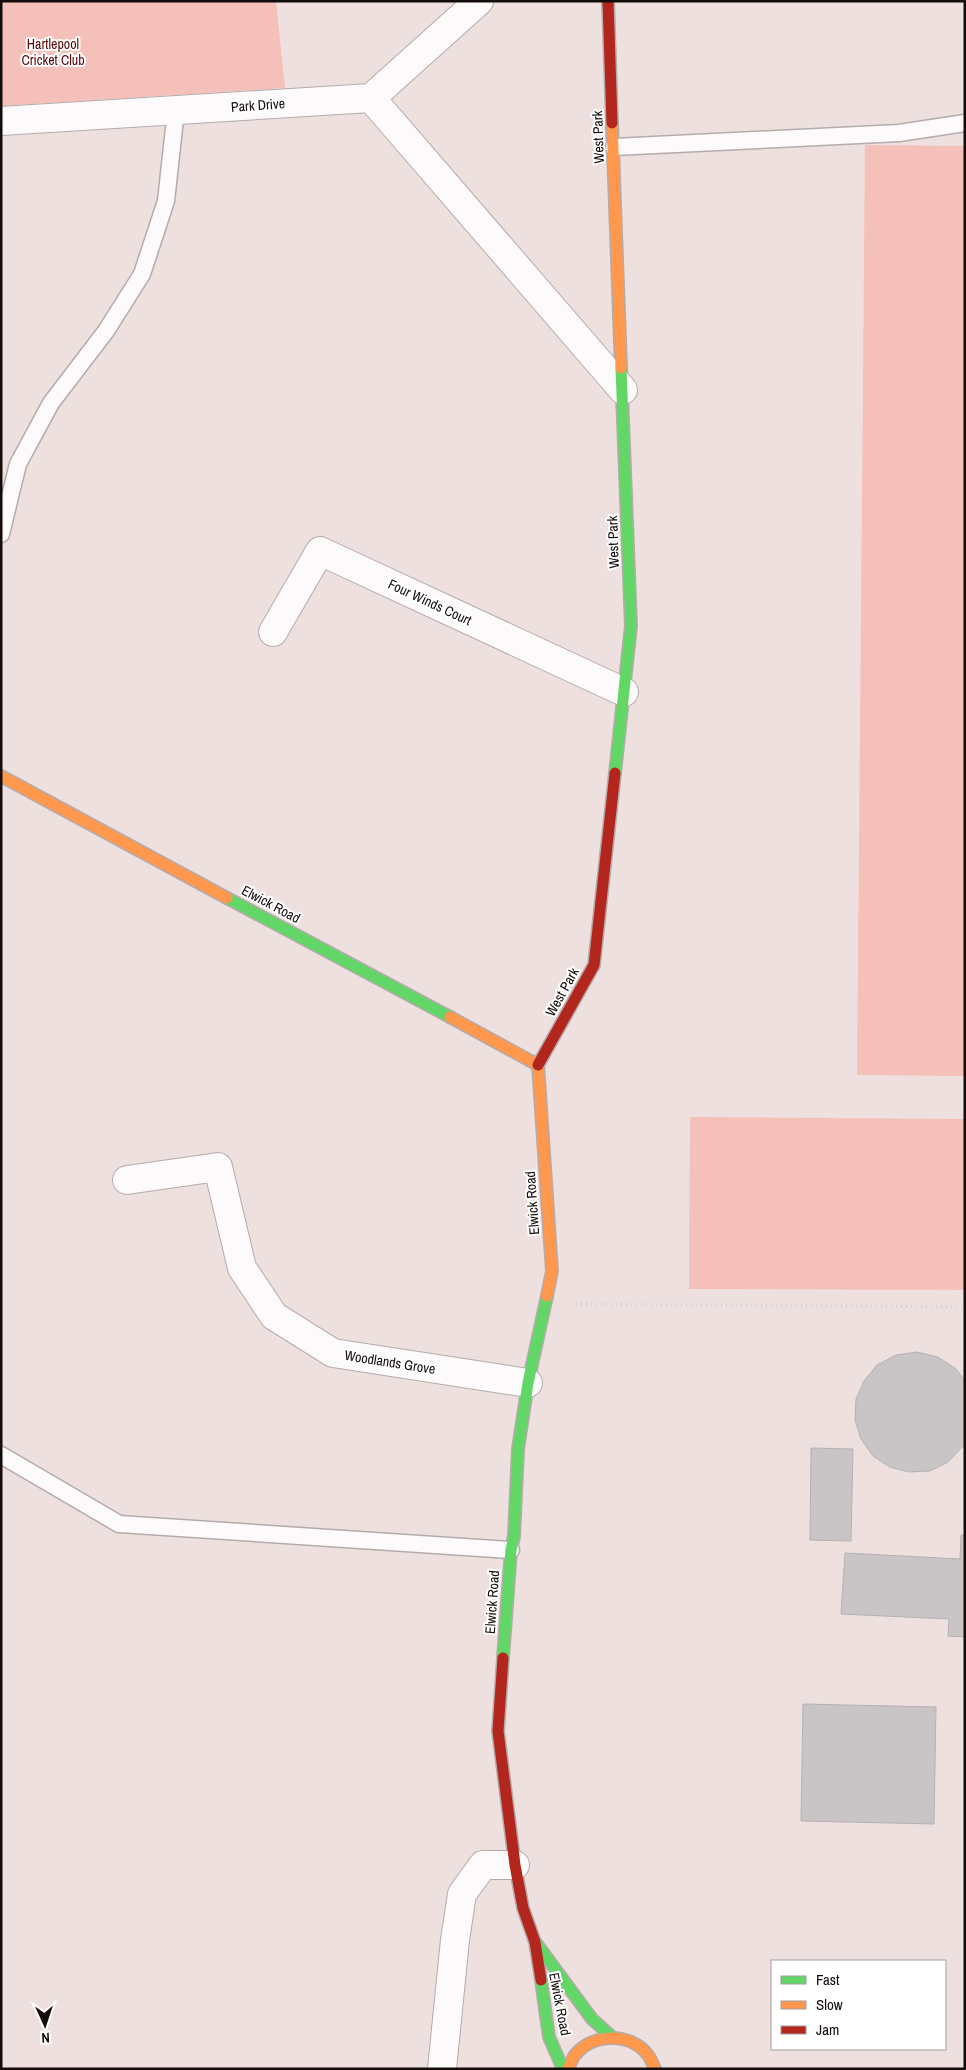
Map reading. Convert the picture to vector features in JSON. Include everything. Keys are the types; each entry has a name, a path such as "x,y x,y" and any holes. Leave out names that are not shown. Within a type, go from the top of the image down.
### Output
{"street":[{"path":"478,1 371,98 623,390"},
{"name":"West Park","path":"538,1065 594,965 631,626 608,1"},
{"name":"Park Drive","path":"1,121 371,98"},
{"name":"Four Winds Court","path":"273,632 320,551 624,692"},
{"name":"Elwick Road","path":"1,776 538,1065 552,1270 528,1382 518,1449 514,1536 511,1550 498,1731 523,1908 535,1942 548,2037 563,2069"},
{"name":"Woodlands Grove","path":"127,1180 218,1168 242,1268 274,1316 333,1353 528,1382"},
{"path":"442,2069 455,1940 462,1894 483,1865 516,1865"},
{"name":"Elwick Road","path":"535,1942 592,2019 612,2037"},
{"name":"Elwick Road","path":"568,2069 577,2052 587,2044 599,2039 612,2037 625,2039 638,2045 647,2054 655,2067 668,2069"}],"lane":[{"path":"1,534 18,464 51,403 106,331 142,274 166,201 176,110"},
{"path":"614,147 898,133 965,123"},
{"path":"1,1455 119,1524 511,1550"}],"path":[{"path":"573,1304 965,1307"}],"green space":[{"name":"Hartlepool Cricket Club","path":"1,1 276,1 285,88 1,106"},
{"path":"865,145 965,146 965,1076 857,1075"},
{"path":"690,1117 965,1119 965,1290 689,1289"}],"building":[{"path":"917,1352 938,1357 956,1369 965,1381 965,1444 948,1462 930,1471 909,1472 890,1467 873,1456 861,1439 855,1420 856,1399 864,1381 877,1365 896,1355"},
{"path":"811,1448 853,1449 851,1541 810,1540"},
{"path":"961,1535 965,1535 965,1637 948,1636 949,1619 841,1614 845,1553 960,1559"},
{"path":"803,1704 936,1707 934,1824 801,1821"}],"traffic: fast":[{"path":"615,773 631,626 621,368"},
{"path":"227,898 450,1017"},
{"path":"503,1658 511,1550 514,1536 518,1449 528,1383 547,1296"},
{"path":"536,1943 592,2019 612,2037"},
{"path":"541,1980 549,2037 563,2069"}],"traffic: slow":[{"path":"612,123 621,368"},
{"path":"1,776 227,898"},
{"path":"450,1017 538,1065 552,1271 547,1296"},
{"path":"568,2069 575,2055 591,2042 612,2038 632,2042 640,2047 649,2057 655,2069"}],"traffic: jam":[{"path":"608,1 612,123"},
{"path":"538,1065 594,965 615,773"},
{"path":"503,1658 498,1731 515,1865 523,1908 535,1942 541,1980"}]}
